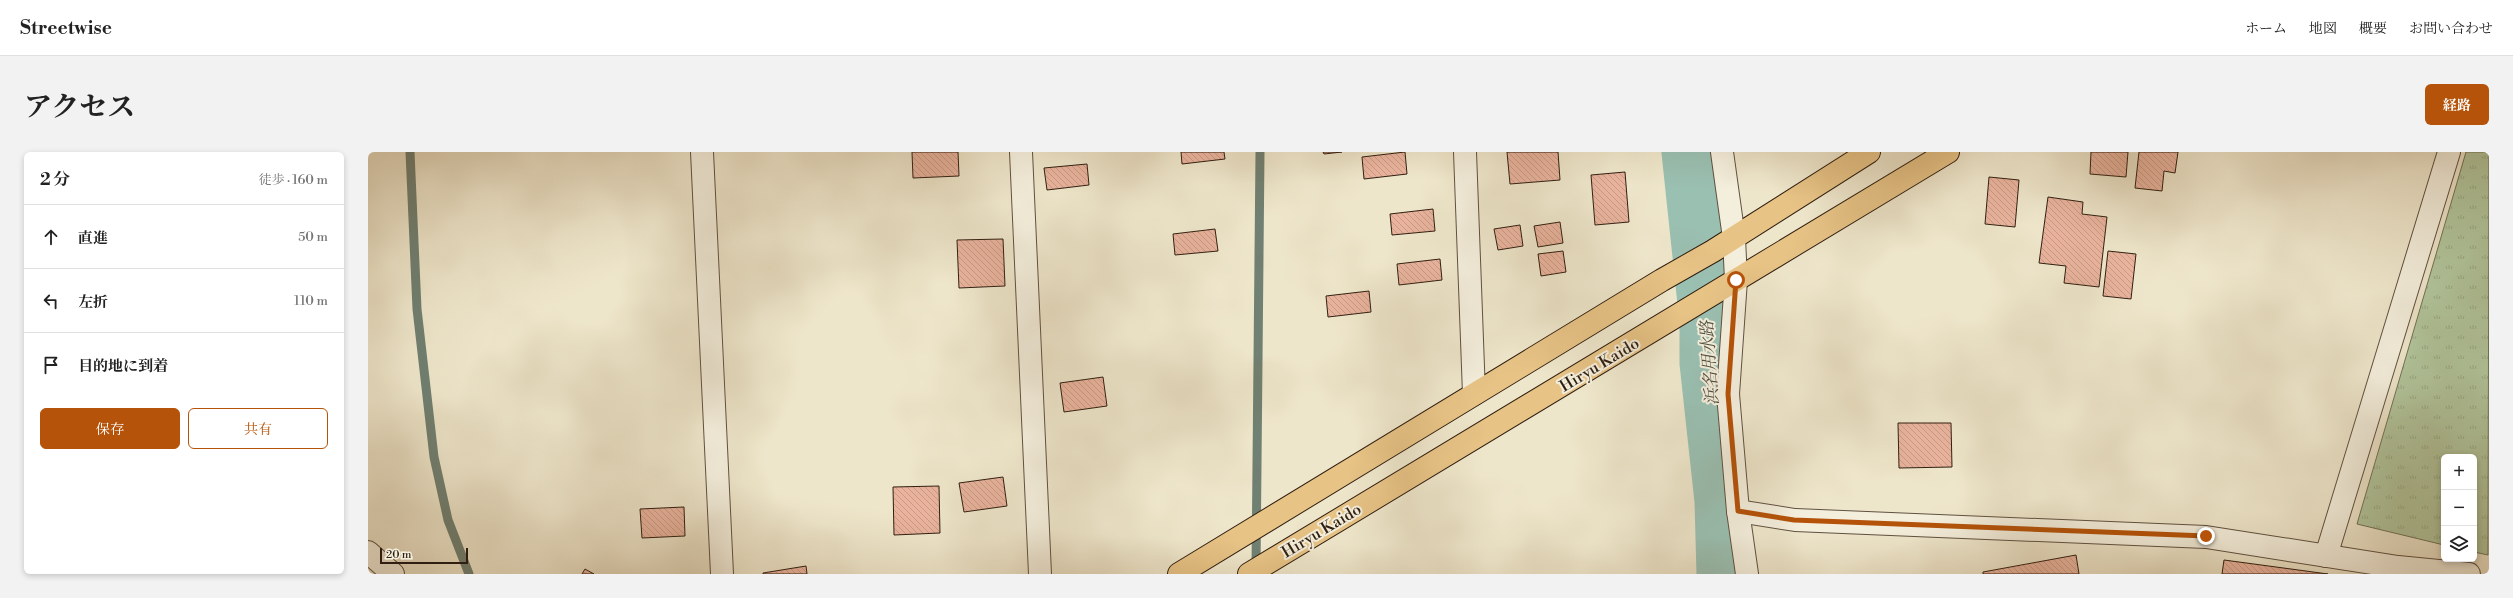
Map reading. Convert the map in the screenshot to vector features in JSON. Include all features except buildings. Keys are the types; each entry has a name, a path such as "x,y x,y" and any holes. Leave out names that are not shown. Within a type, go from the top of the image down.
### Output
{"highway":[{"path":"1179,574 1662,280 1713,251 1869,152"},
{"name":"Hiryu Kaido","path":"1249,574 1272,567 1657,329 1948,152"}],"street":[{"path":"702,152 722,574"},
{"path":"1021,152 1040,574"},
{"path":"1465,152 1474,394"},
{"path":"1722,152 1734,238 1728,286 1728,394 1738,511 1747,574"},
{"path":"2326,556 2449,152"},
{"path":"1738,511 1794,520 2206,536 2326,556 2469,574"},
{"path":"368,552 393,574"}],"green space":[{"path":"2466,152 2489,152 2488,555 2477,553 2477,454 2441,454 2441,544 2357,524"}],"waterway":[{"path":"410,152 417,309 434,457 448,520 469,574"},
{"path":"1256,569 1260,152"},
{"name":"浜名用水路","path":"1688,152 1706,322 1706,363 1721,501 1723,574"}],"route":[{"path":"1736,280 1728,394 1738,511 1794,520 2206,536"}]}
